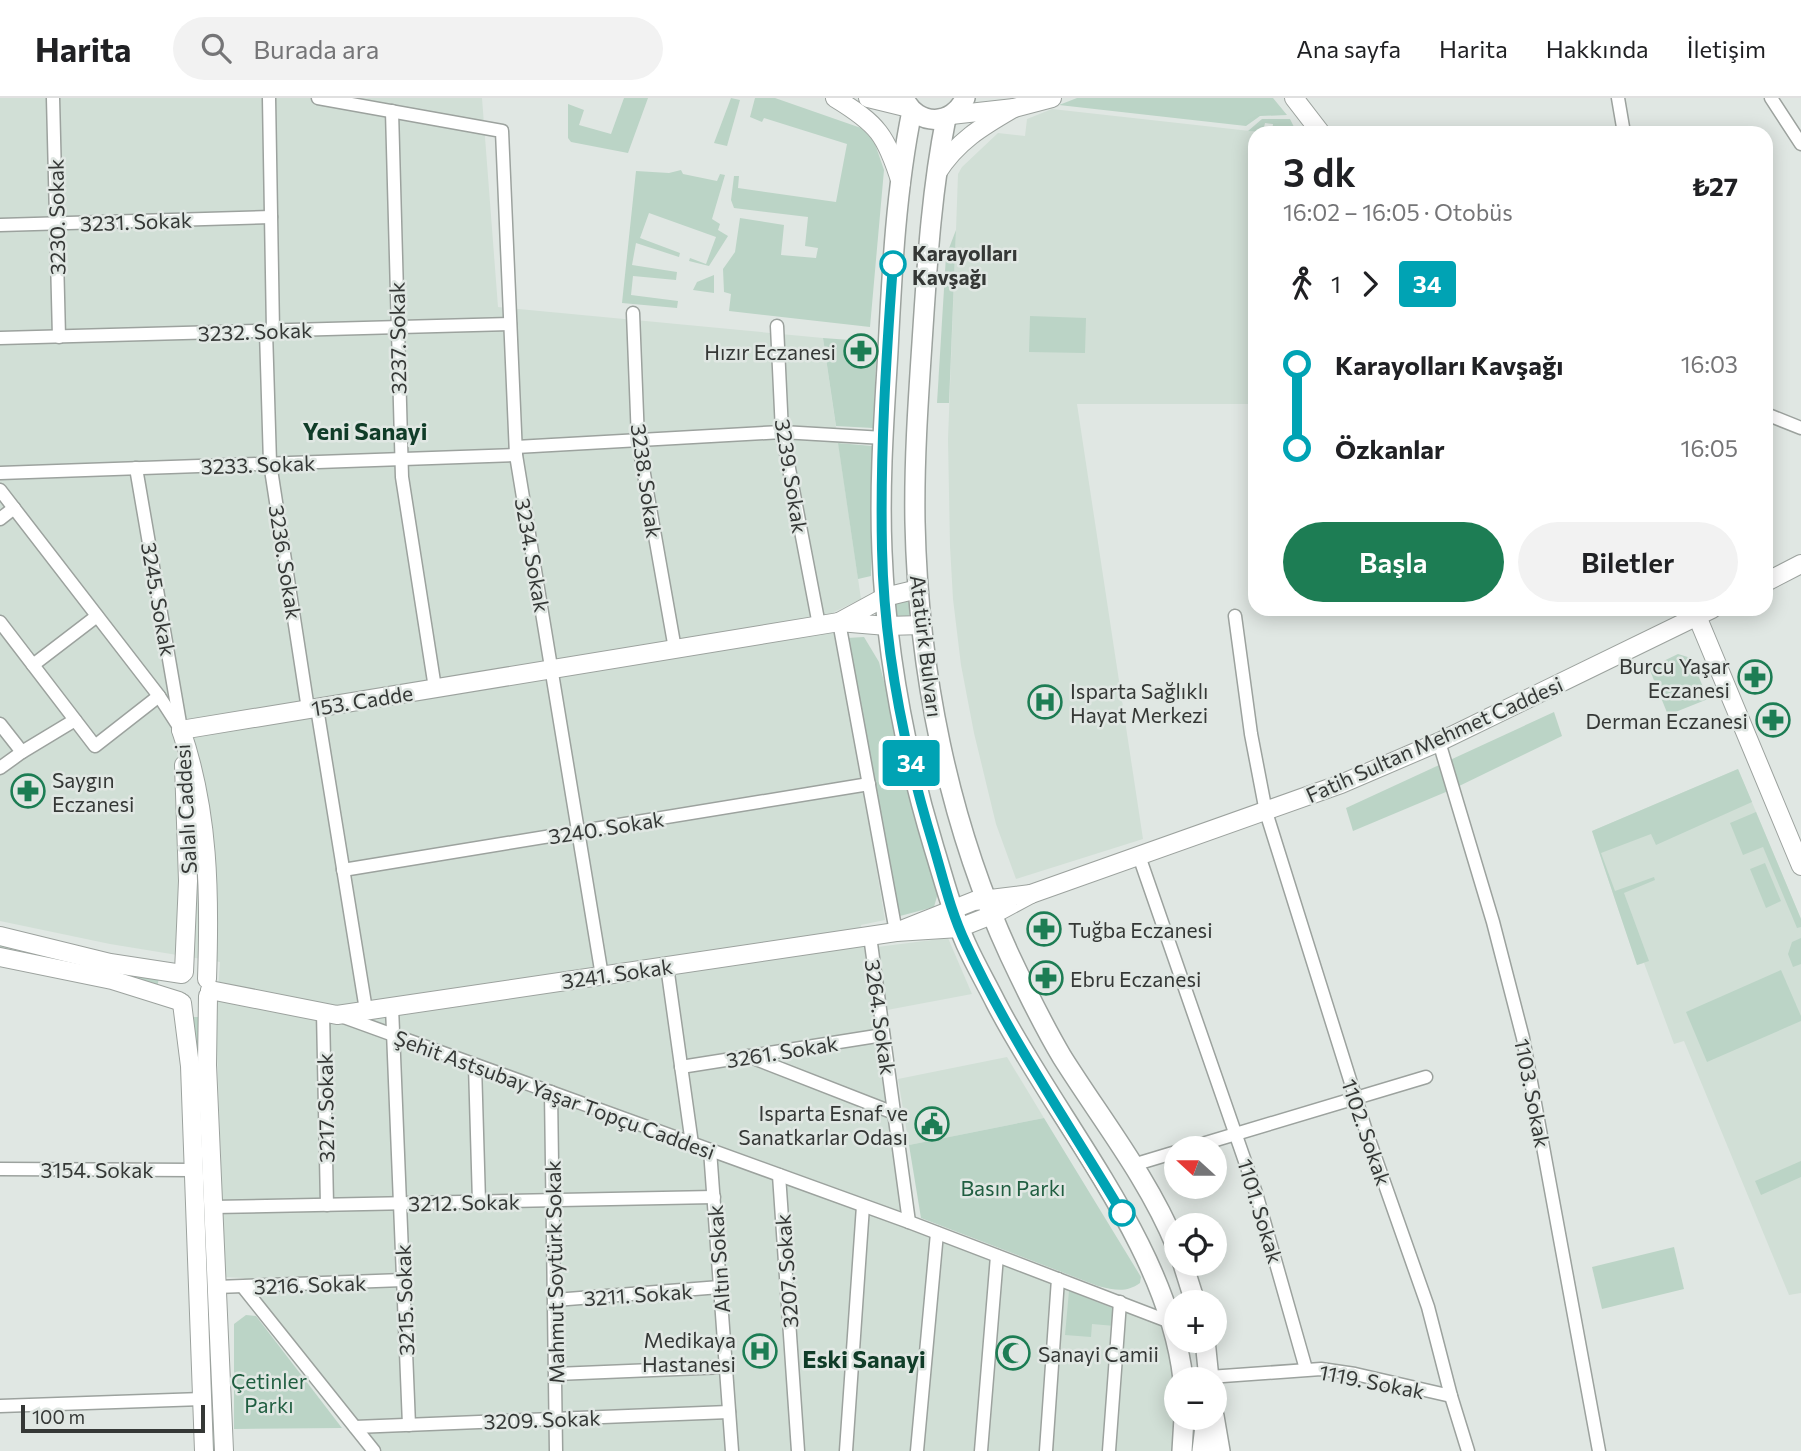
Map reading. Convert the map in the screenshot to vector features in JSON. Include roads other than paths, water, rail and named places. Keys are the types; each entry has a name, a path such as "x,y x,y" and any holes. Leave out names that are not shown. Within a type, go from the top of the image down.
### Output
{"main road":[{"path":"909,105 925,118 948,117 960,107 965,98"},
{"name":"Atatürk Bulvarı","path":"909,105 891,296 882,550 887,626 912,769 959,928 1023,1054 1136,1238 1164,1306"},
{"name":"Atatürk Bulvarı","path":"948,117 935,176 928,239 917,426 915,520 918,589 933,707 944,761 988,907 1055,1044 1133,1165 1164,1223"},
{"path":"1182,1451 1183,1430"},
{"path":"1202,1451 1205,1430"},
{"path":"1216,1430 1220,1451"}],"street":[{"name":"3230. Sokak","path":"53,98 59,337"},
{"name":"3236. Sokak","path":"269,98 270,463 366,1010"},
{"path":"318,98 392,111"},
{"path":"835,98 878,130 889,148 901,183"},
{"path":"868,98 909,105"},
{"path":"948,117 1014,108 1052,98"},
{"path":"1294,98 1316,126"},
{"path":"1618,98 1623,126"},
{"path":"1771,98 1801,144"},
{"path":"935,176 949,155 967,136 1014,108"},
{"name":"3234. Sokak","path":"392,111 502,131 516,451 602,976"},
{"name":"3237. Sokak","path":"392,111 401,459 404,497 435,688"},
{"name":"3231. Sokak","path":"0,225 271,217"},
{"name":"3238. Sokak","path":"633,313 638,440 675,649"},
{"name":"3232. Sokak","path":"0,338 510,324"},
{"name":"3239. Sokak","path":"777,326 782,432 819,625"},
{"path":"1773,417 1801,428"},
{"name":"3233. Sokak","path":"0,473 401,459 638,440 782,432 884,438"},
{"name":"3245. Sokak","path":"136,468 181,730"},
{"path":"0,490 159,696 181,730"},
{"path":"0,519 14,508"},
{"path":"1773,578 1801,564"},
{"path":"839,622 885,597 918,589"},
{"path":"33,665 97,616"},
{"name":"Fatih Sultan Mehmet Caddesi","path":"988,907 1266,813 1341,784 1439,742 1691,616"},
{"path":"1703,616 1797,845 1801,866"},
{"name":"1102. Sokak","path":"1236,617 1251,734 1266,813 1355,1097 1425,1297 1468,1451"},
{"path":"0,622 95,746 159,696"},
{"path":"839,622 887,626 922,625"},
{"path":"839,622 896,932"},
{"name":"153. Cadde","path":"181,730 839,622"},
{"path":"0,768 75,720"},
{"path":"0,724 22,752"},
{"name":"Salalı Caddesi","path":"181,730 188,881 183,973"},
{"name":"Salalı Caddesi","path":"181,730 198,788 208,885 207,1065 224,1451"},
{"name":"1103. Sokak","path":"1439,742 1493,922 1523,1038 1599,1451"},
{"name":"3240. Sokak","path":"343,870 869,784"},
{"name":"1101. Sokak","path":"1139,856 1236,1134 1274,1251 1306,1369"},
{"name":"3241. Sokak","path":"896,932 953,909 988,907"},
{"name":"3241. Sokak","path":"330,1013 392,1007 896,932 959,928 988,907"},
{"path":"0,936 110,963 183,973 199,972 208,988 199,1004 187,1005 112,980 0,957"},
{"name":"3264. Sokak","path":"870,936 909,1222"},
{"path":"667,966 692,1144"},
{"path":"183,973 174,987 181,1002 189,1055 204,1451"},
{"name":"Şehit Astsubay Yaşar Topçu Caddesi","path":"208,988 330,1013 909,1222 1164,1320"},
{"name":"3215. Sokak","path":"392,1007 409,1425"},
{"name":"3217. Sokak","path":"327,1205 330,1013"},
{"name":"3261. Sokak","path":"681,1067 883,1035"},
{"path":"748,1056 894,1113"},
{"path":"475,1065 479,1202"},
{"path":"1227,1137 1426,1077"},
{"name":"Mahmut Soytürk Sokak","path":"551,1093 556,1451"},
{"name":"Altın Sokak","path":"710,1150 732,1451"},
{"path":"1133,1165 1164,1156"},
{"name":"3154. Sokak","path":"0,1169 194,1170"},
{"name":"3207. Sokak","path":"779,1175 798,1451"},
{"name":"3212. Sokak","path":"214,1207 714,1197"},
{"path":"846,1451 863,1206"},
{"path":"917,1451 937,1233"},
{"path":"981,1451 997,1256"},
{"path":"1046,1451 1058,1279"},
{"name":"3216. Sokak","path":"217,1287 403,1280"},
{"path":"243,1287 374,1451"},
{"name":"3211. Sokak","path":"555,1300 720,1287"},
{"path":"1109,1451 1120,1302"},
{"path":"556,1374 726,1367"},
{"name":"1119. Sokak","path":"1227,1376 1306,1369 1338,1371 1451,1396"},
{"path":"0,1406 202,1399"},
{"name":"3209. Sokak","path":"355,1427 729,1412"}],"place":[{"name":"Karayolları Kavşağı","path":"893,264"},
{"name":"Hızır Eczanesi","path":"861,351"},
{"name":"Burcu Yaşar Eczanesi","path":"1755,677"},
{"name":"Isparta Sağlıklı Hayat Merkezi","path":"1045,702"},
{"name":"Derman Eczanesi","path":"1773,720"},
{"name":"Saygın Eczanesi","path":"28,791"},
{"name":"Tuğba Eczanesi","path":"1044,929"},
{"name":"Ebru Eczanesi","path":"1046,978"},
{"name":"Isparta Esnaf ve Sanatkarlar Odası","path":"932,1124"},
{"name":"Medikaya Hastanesi","path":"760,1351"},
{"name":"Sanayi Camii","path":"1013,1353"}],"district":[{"name":"Yeni Sanayi","path":"365,430"},
{"name":"Eski Sanayi","path":"864,1358"}],"park label":[{"name":"Basın Parkı","path":"1013,1187"},
{"name":"Çetinler Parkı","path":"269,1392"}]}
